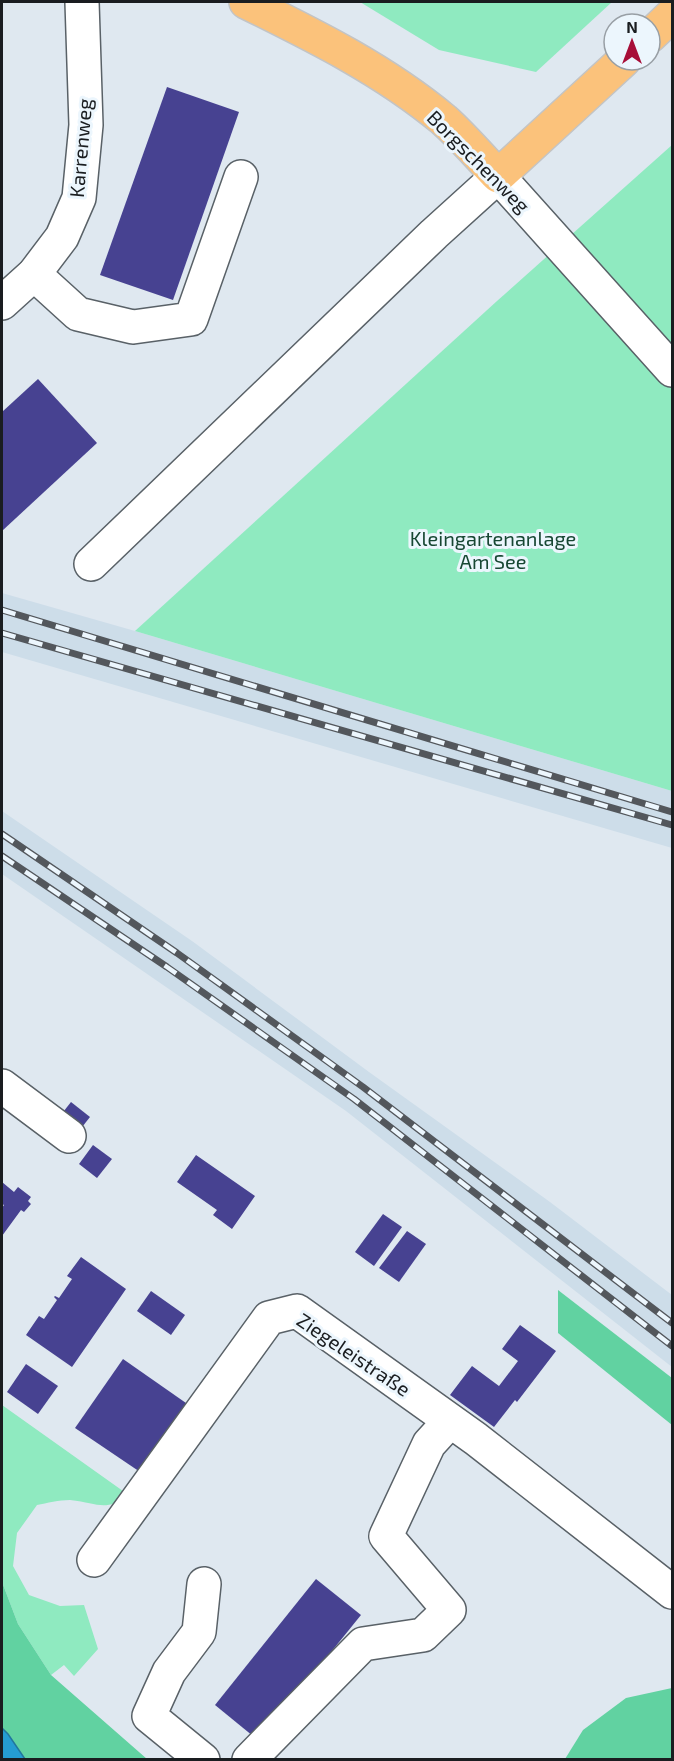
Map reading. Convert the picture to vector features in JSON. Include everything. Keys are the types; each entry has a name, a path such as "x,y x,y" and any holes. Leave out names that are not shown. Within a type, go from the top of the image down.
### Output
{"main road":[{"name":"Borgschenweg","path":"246,2 339,48 396,84 445,121 498,176"},
{"path":"498,176 611,72"}],"street":[{"name":"Karrenweg","path":"2,303 34,274 62,237 79,198 86,125 82,2"},
{"path":"91,564 434,234 498,176"},
{"name":"Borgschenweg","path":"498,176 672,370"},
{"path":"34,274 78,315 133,327 191,319 241,177"},
{"path":"2,1086 69,1136"},
{"name":"Ziegeleistraße","path":"94,1560 269,1318 297,1311 450,1421 672,1592"},
{"path":"249,1760 363,1644 423,1635 449,1610 386,1536 429,1444 450,1421"},
{"path":"203,1760 149,1716 168,1672 199,1632 204,1584"}],"shaded area":[{"path":"2,593 672,791 672,848 2,652"},
{"path":"2,811 192,941 550,1202 672,1295 672,1367 346,1111 2,874"}],"green space":[{"path":"360,2 612,2 536,72 439,50"},
{"name":"Kleingartenanlage Am See","path":"672,145 672,791 135,631 497,301"},
{"path":"558,1290 672,1378 672,1425 558,1333"},
{"path":"2,1405 130,1496 107,1505 70,1500 37,1505 17,1533 13,1566 29,1595 60,1606 84,1605 98,1649 74,1676 64,1665 51,1675 18,1624 2,1582"},
{"path":"2,1582 18,1624 51,1675 147,1759 25,1759 2,1728"},
{"path":"672,1688 672,1759 565,1759 583,1730 626,1698"}],"water":[{"path":"2,1728 8,1734 25,1759 2,1759"}],"building":[{"path":"167,87 239,112 173,300 100,275"},
{"path":"38,379 97,443 2,531 2,412"},
{"path":"71,1102 90,1117 75,1136 56,1121"},
{"path":"93,1145 112,1159 97,1178 79,1164"},
{"path":"196,1155 255,1196 232,1229 213,1215 217,1210 177,1182"},
{"path":"2,1182 14,1192 18,1187 31,1197 28,1201 31,1204 24,1212 21,1210 2,1236 2,1208 4,1205 2,1204"},
{"path":"383,1214 402,1227 374,1266 355,1252"},
{"path":"407,1231 426,1244 399,1282 379,1268"},
{"path":"81,1257 126,1289 72,1367 26,1335 39,1316 44,1319 57,1300 54,1297 59,1298 72,1279 67,1276"},
{"path":"151,1291 185,1315 171,1335 137,1311"},
{"path":"520,1325 556,1351 517,1402 515,1400 494,1427 450,1395 472,1366 499,1386 518,1361 502,1349"},
{"path":"123,1359 196,1410 149,1478 75,1428"},
{"path":"26,1364 58,1386 38,1414 7,1392"},
{"path":"316,1579 361,1615 259,1741 215,1705"}],"railway":[{"path":"2,610 672,812"},
{"path":"2,633 672,825"},
{"path":"2,834 177,953 363,1087 672,1323"},
{"path":"2,856 167,967 354,1099 672,1346"}]}
